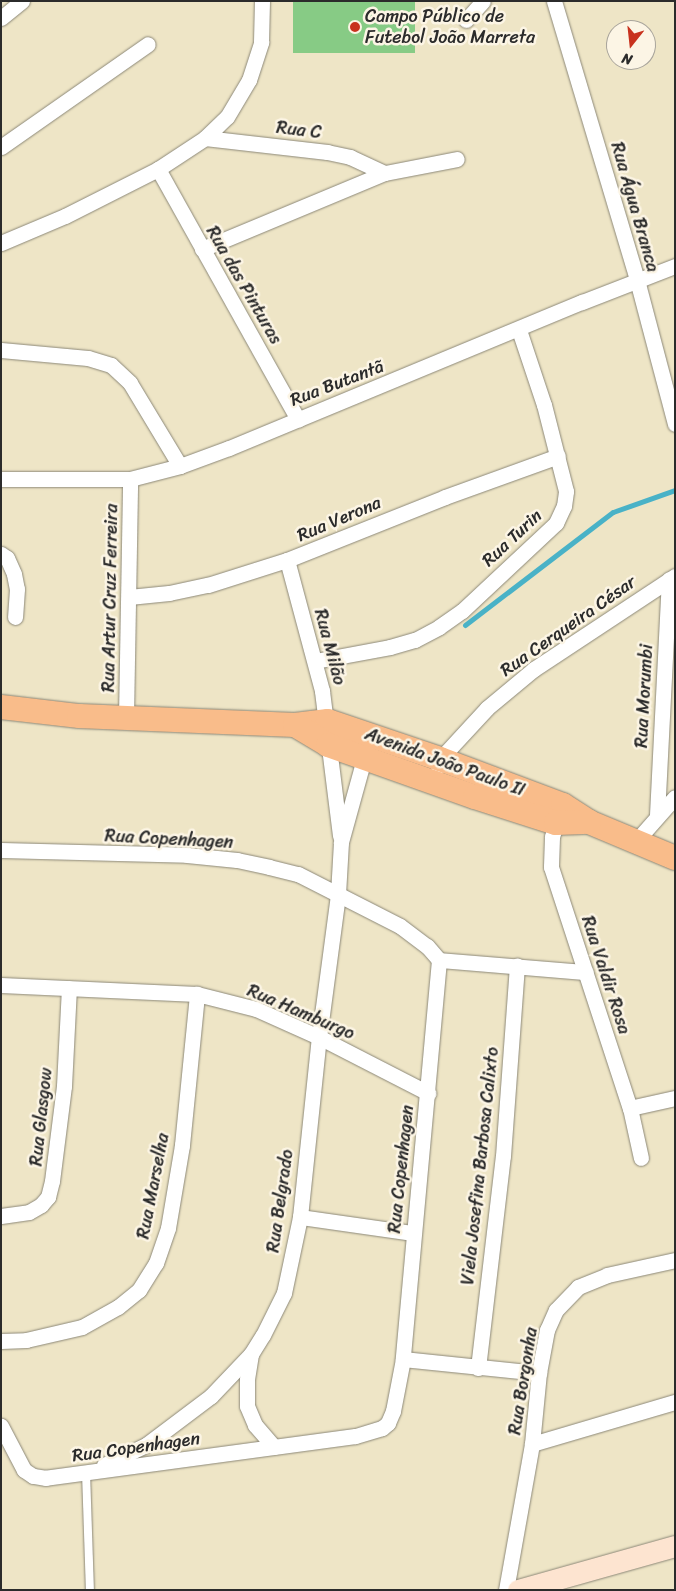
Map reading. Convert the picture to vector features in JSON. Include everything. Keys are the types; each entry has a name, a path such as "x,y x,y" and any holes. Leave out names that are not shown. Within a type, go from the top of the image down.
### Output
{"main road":[{"name":"Avenida João Paulo II","path":"1,707 79,716 295,725 328,721 367,747 433,781 589,822 636,840 675,858"},
{"name":"Avenida João Paulo II","path":"295,725 328,745 367,747 440,759 559,814"}],"street":[{"path":"1,244 65,216 158,170 205,138 227,117 249,80 261,42 262,1"},
{"path":"466,20 483,1"},
{"name":"Rua Água Branca","path":"554,1 637,280 675,424"},
{"path":"1,147 148,44"},
{"name":"Rua C","path":"205,138 327,152 350,157 385,173"},
{"path":"202,249 385,173 457,159"},
{"name":"Rua das Pinturas","path":"158,170 298,419"},
{"name":"Rua Butantã","path":"1,479 130,479 180,466 229,448 675,266"},
{"name":"Rua Turin","path":"315,661 415,640 439,627 462,611 556,523 564,506 566,492 544,405 519,330"},
{"path":"1,350 88,358 111,365 130,383 180,466"},
{"name":"Rua Verona","path":"129,597 208,585 287,560 429,503 558,456"},
{"name":"Rua Artur Cruz Ferreira","path":"126,717 130,479"},
{"path":"1,554 7,558 14,574 17,589 15,617"},
{"name":"Rua Milão","path":"287,560 315,661 328,721 328,745"},
{"name":"Rua Cerqueira César","path":"433,781 440,759 487,708 534,669 672,577"},
{"name":"Rua Morumbi","path":"657,815 672,577"},
{"name":"Rua Belgrado","path":"86,1472 146,1445 211,1396 251,1354 264,1334 284,1293 300,1217 319,1037 338,894 341,842 328,745"},
{"name":"Rua Belgrado","path":"341,842 367,747"},
{"path":"636,840 675,797"},
{"name":"Rua Valdir Rosa","path":"559,814 549,854 550,867 630,1108 640,1158"},
{"name":"Rua Copenhagen","path":"1,850 187,855 237,860 298,874 400,926 427,946 439,960 403,1359 393,1411 388,1423 382,1428 355,1436 46,1478 33,1476 21,1465 1,1426"},
{"path":"439,960 586,972"},
{"name":"Viela Josefina Barbosa Calixto","path":"478,1368 503,1156 517,966"},
{"name":"Rua Hamburgo","path":"1,985 197,994 256,1009 319,1037 428,1093"},
{"name":"Rua Glasgow","path":"1,1216 29,1212 41,1205 48,1197 52,1181 64,1086 69,988"},
{"name":"Rua Marselha","path":"1,1341 26,1340 82,1327 118,1307 139,1290 156,1263 168,1228 182,1145 197,994"},
{"path":"630,1108 675,1098"},
{"path":"300,1217 413,1233"},
{"name":"Rua Borgonha","path":"506,1590 532,1444 539,1373 547,1330 556,1310 578,1287 607,1275 675,1260"},
{"path":"251,1354 247,1380 247,1406 255,1425 274,1447"},
{"path":"403,1359 539,1373"},
{"path":"532,1444 675,1402"},
{"path":"518,1590 675,1546"}],"lane":[{"path":"86,1472 90,1590"}],"green space":[{"name":"Campo Público de Futebol João Marreta","path":"293,1 415,1 415,53 293,53"}],"waterway":[{"path":"465,625 613,512 675,490"}],"place":[{"name":"Campo Público de Futebol João Marreta","path":"355,27"}]}
